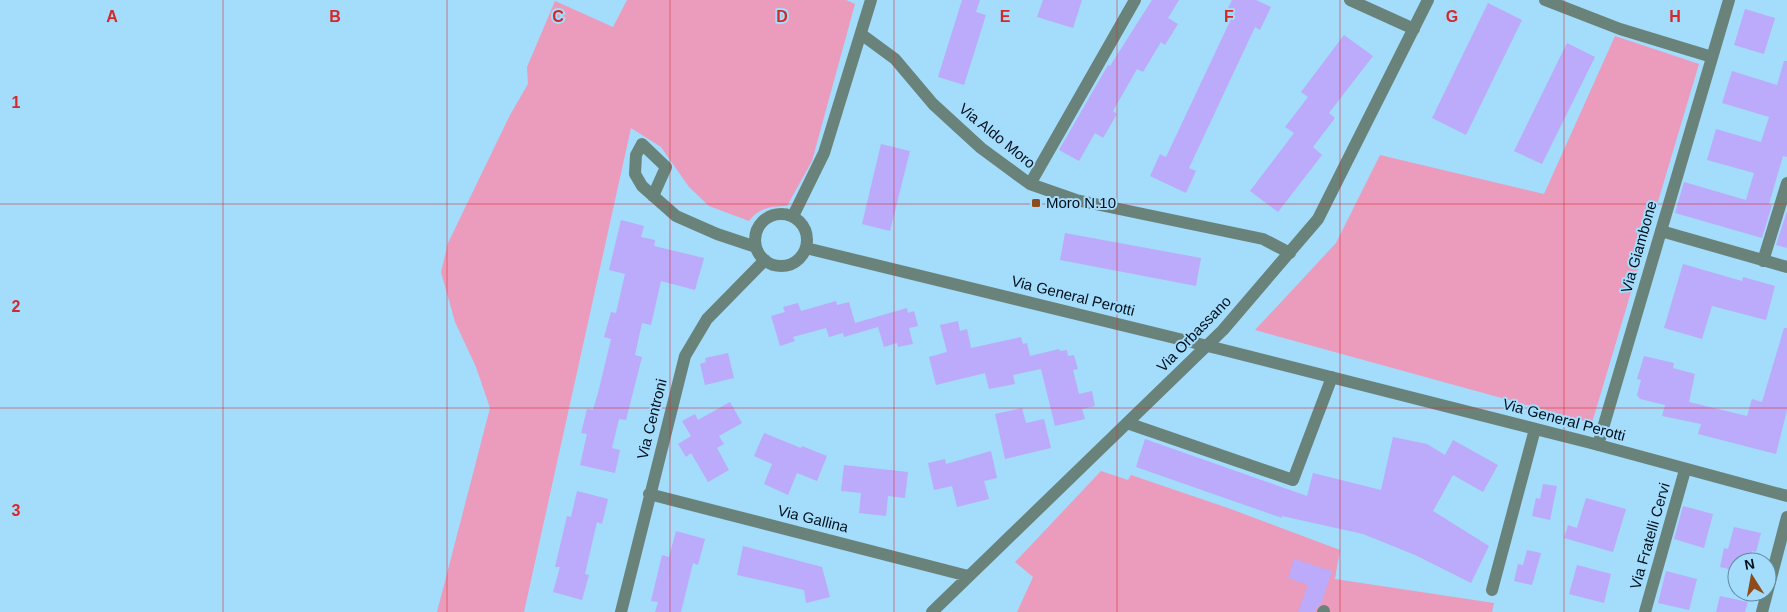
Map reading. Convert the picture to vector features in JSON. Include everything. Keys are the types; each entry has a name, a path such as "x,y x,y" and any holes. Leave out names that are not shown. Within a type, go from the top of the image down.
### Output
{"street":[{"path":"793,216 824,153 871,0"},
{"path":"1030,184 1135,0"},
{"path":"1350,0 1414,29"},
{"name":"Via Orbassano","path":"932,612 1208,346 1318,219 1428,0"},
{"path":"1545,0 1620,29 1712,57"},
{"name":"Via Giambone","path":"1598,445 1729,0"},
{"name":"Via Aldo Moro","path":"861,34 895,59 933,104 981,148 1030,184 1076,200 1262,239 1290,253"},
{"path":"1763,260 1787,183"},
{"path":"653,196 676,216 717,234 756,247"},
{"path":"776,214 793,216 806,231 806,248 794,262 783,266 774,265 765,260 756,247 756,232 759,225 768,217 776,214"},
{"path":"1661,231 1787,267"},
{"name":"Via General Perotti","path":"806,248 1332,377 1598,445 1787,496"},
{"name":"Via Centroni","path":"621,612 685,356 707,319 765,260"},
{"path":"1127,423 1294,480 1332,377"},
{"path":"1492,590 1535,429"},
{"name":"Via Fratelli Cervi","path":"1645,612 1685,470"},
{"name":"Via Gallina","path":"649,494 968,576"},
{"path":"1762,612 1787,517"}],"shaded area":[{"path":"627,0 846,0 855,4 812,161 787,206 766,209 757,213 749,221 709,206 689,187 661,147 631,128 524,612 437,612 490,408 476,367 455,322 441,272 448,243 510,115 528,84 527,67 555,1 613,27"},
{"path":"1615,36 1699,64 1592,423 1255,330 1336,243 1380,155 1544,194"},
{"path":"1101,471 1128,480 1131,475 1228,508 1340,550 1335,579 1494,603 1492,612 1017,612 1033,577 1015,562"}],"building":[{"path":"962,0 980,0 976,12 986,15 964,85 938,77"},
{"path":"1043,0 1082,0 1073,28 1037,17"},
{"path":"1152,0 1179,0 1168,18 1178,24 1165,45 1161,42 1143,72 1137,69 1113,111 1117,114 1103,138 1095,133 1079,161 1059,150 1108,65 1110,66"},
{"path":"1232,0 1256,0 1271,7 1260,30 1255,27 1189,168 1196,171 1186,193 1150,176 1160,154 1166,157 1232,17 1225,14"},
{"path":"1488,3 1522,20 1466,135 1432,118"},
{"path":"1745,9 1775,18 1764,54 1734,45"},
{"path":"1344,35 1373,56 1329,113 1335,118 1313,147 1322,155 1278,212 1250,191 1294,133 1285,127 1308,97 1301,92"},
{"path":"1567,43 1595,57 1542,164 1514,151"},
{"path":"1784,61 1787,61 1787,157 1783,156 1769,204 1772,205 1762,238 1675,213 1684,182 1746,200 1754,173 1707,160 1716,129 1761,142 1769,117 1722,103 1732,71 1777,85"},
{"path":"881,144 910,151 890,231 862,224"},
{"path":"1787,211 1787,248 1776,245"},
{"path":"621,220 644,226 641,237 655,240 654,246 704,258 695,290 661,281 651,325 642,323 635,355 642,357 626,420 619,419 612,448 620,450 615,473 580,465 587,434 581,433 587,409 593,410 599,389 611,339 604,337 611,312 616,313 625,274 609,270"},
{"path":"1065,233 1201,258 1196,286 1060,260"},
{"path":"1683,264 1742,281 1743,277 1775,286 1766,320 1712,306 1702,339 1664,328"},
{"path":"836,301 837,305 849,302 855,323 907,308 908,313 914,311 918,326 909,328 913,344 898,347 897,343 884,347 878,327 844,337 843,333 829,337 826,328 793,337 795,341 780,346 771,316 785,312 783,307 798,303 801,311"},
{"path":"958,321 960,331 967,329 971,348 1021,337 1023,344 1027,343 1030,356 1059,349 1060,351 1067,350 1068,356 1074,355 1078,369 1073,370 1079,394 1092,391 1095,406 1082,409 1085,419 1055,426 1041,369 1013,375 1015,384 989,389 985,373 936,385 929,357 947,352 940,325"},
{"path":"1784,328 1787,328 1787,410 1776,454 1698,434 1701,424 1662,416 1665,405 1640,399 1637,395 1641,380 1637,379 1644,356 1674,363 1673,368 1695,374 1689,402 1747,416 1752,399 1762,402"},
{"path":"728,353 734,378 705,385 700,364 706,362 705,358"},
{"path":"730,402 742,423 719,436 724,444 717,448 729,470 708,482 691,453 686,457 678,444 691,436 682,421 695,414 698,420"},
{"path":"1022,408 1026,423 1044,419 1051,448 1005,459 995,414"},
{"path":"764,433 827,456 817,481 797,473 788,495 764,484 772,464 754,456"},
{"path":"1393,437 1427,444 1445,455 1453,440 1498,465 1483,492 1453,475 1433,511 1489,546 1471,583 1415,555 1363,534 1282,516 1282,518 1136,467 1145,439 1307,496 1313,473 1381,490"},
{"path":"991,451 997,478 984,481 989,499 957,507 952,486 934,490 928,463 945,459 946,464"},
{"path":"844,465 908,472 905,498 888,496 886,516 859,513 861,493 841,491"},
{"path":"1543,484 1557,486 1550,520 1532,516 1536,498 1540,499"},
{"path":"577,491 608,499 602,524 597,522 585,574 589,575 582,600 553,592 560,567 555,567 567,516 571,517"},
{"path":"1586,498 1626,509 1613,552 1564,538 1568,525 1577,528"},
{"path":"1683,506 1713,514 1704,548 1674,539"},
{"path":"1734,527 1761,533 1756,552 1727,552 1727,569 1720,567 1724,548 1728,549"},
{"path":"676,531 705,539 698,565 693,563 681,612 655,612 658,602 651,601 662,555 669,557"},
{"path":"743,546 822,567 830,597 806,603 804,590 737,575"},
{"path":"1527,550 1541,553 1532,585 1514,581 1518,564 1523,565"},
{"path":"1294,559 1332,571 1321,604 1315,612 1298,612 1308,585 1288,578"},
{"path":"1577,565 1611,574 1604,603 1569,594"},
{"path":"1666,571 1697,579 1689,610 1658,603"},
{"path":"1720,596 1727,598 1727,602 1748,602 1745,612 1716,612"}],"place":[{"name":"Moro N.10","path":"1036,203"}]}
